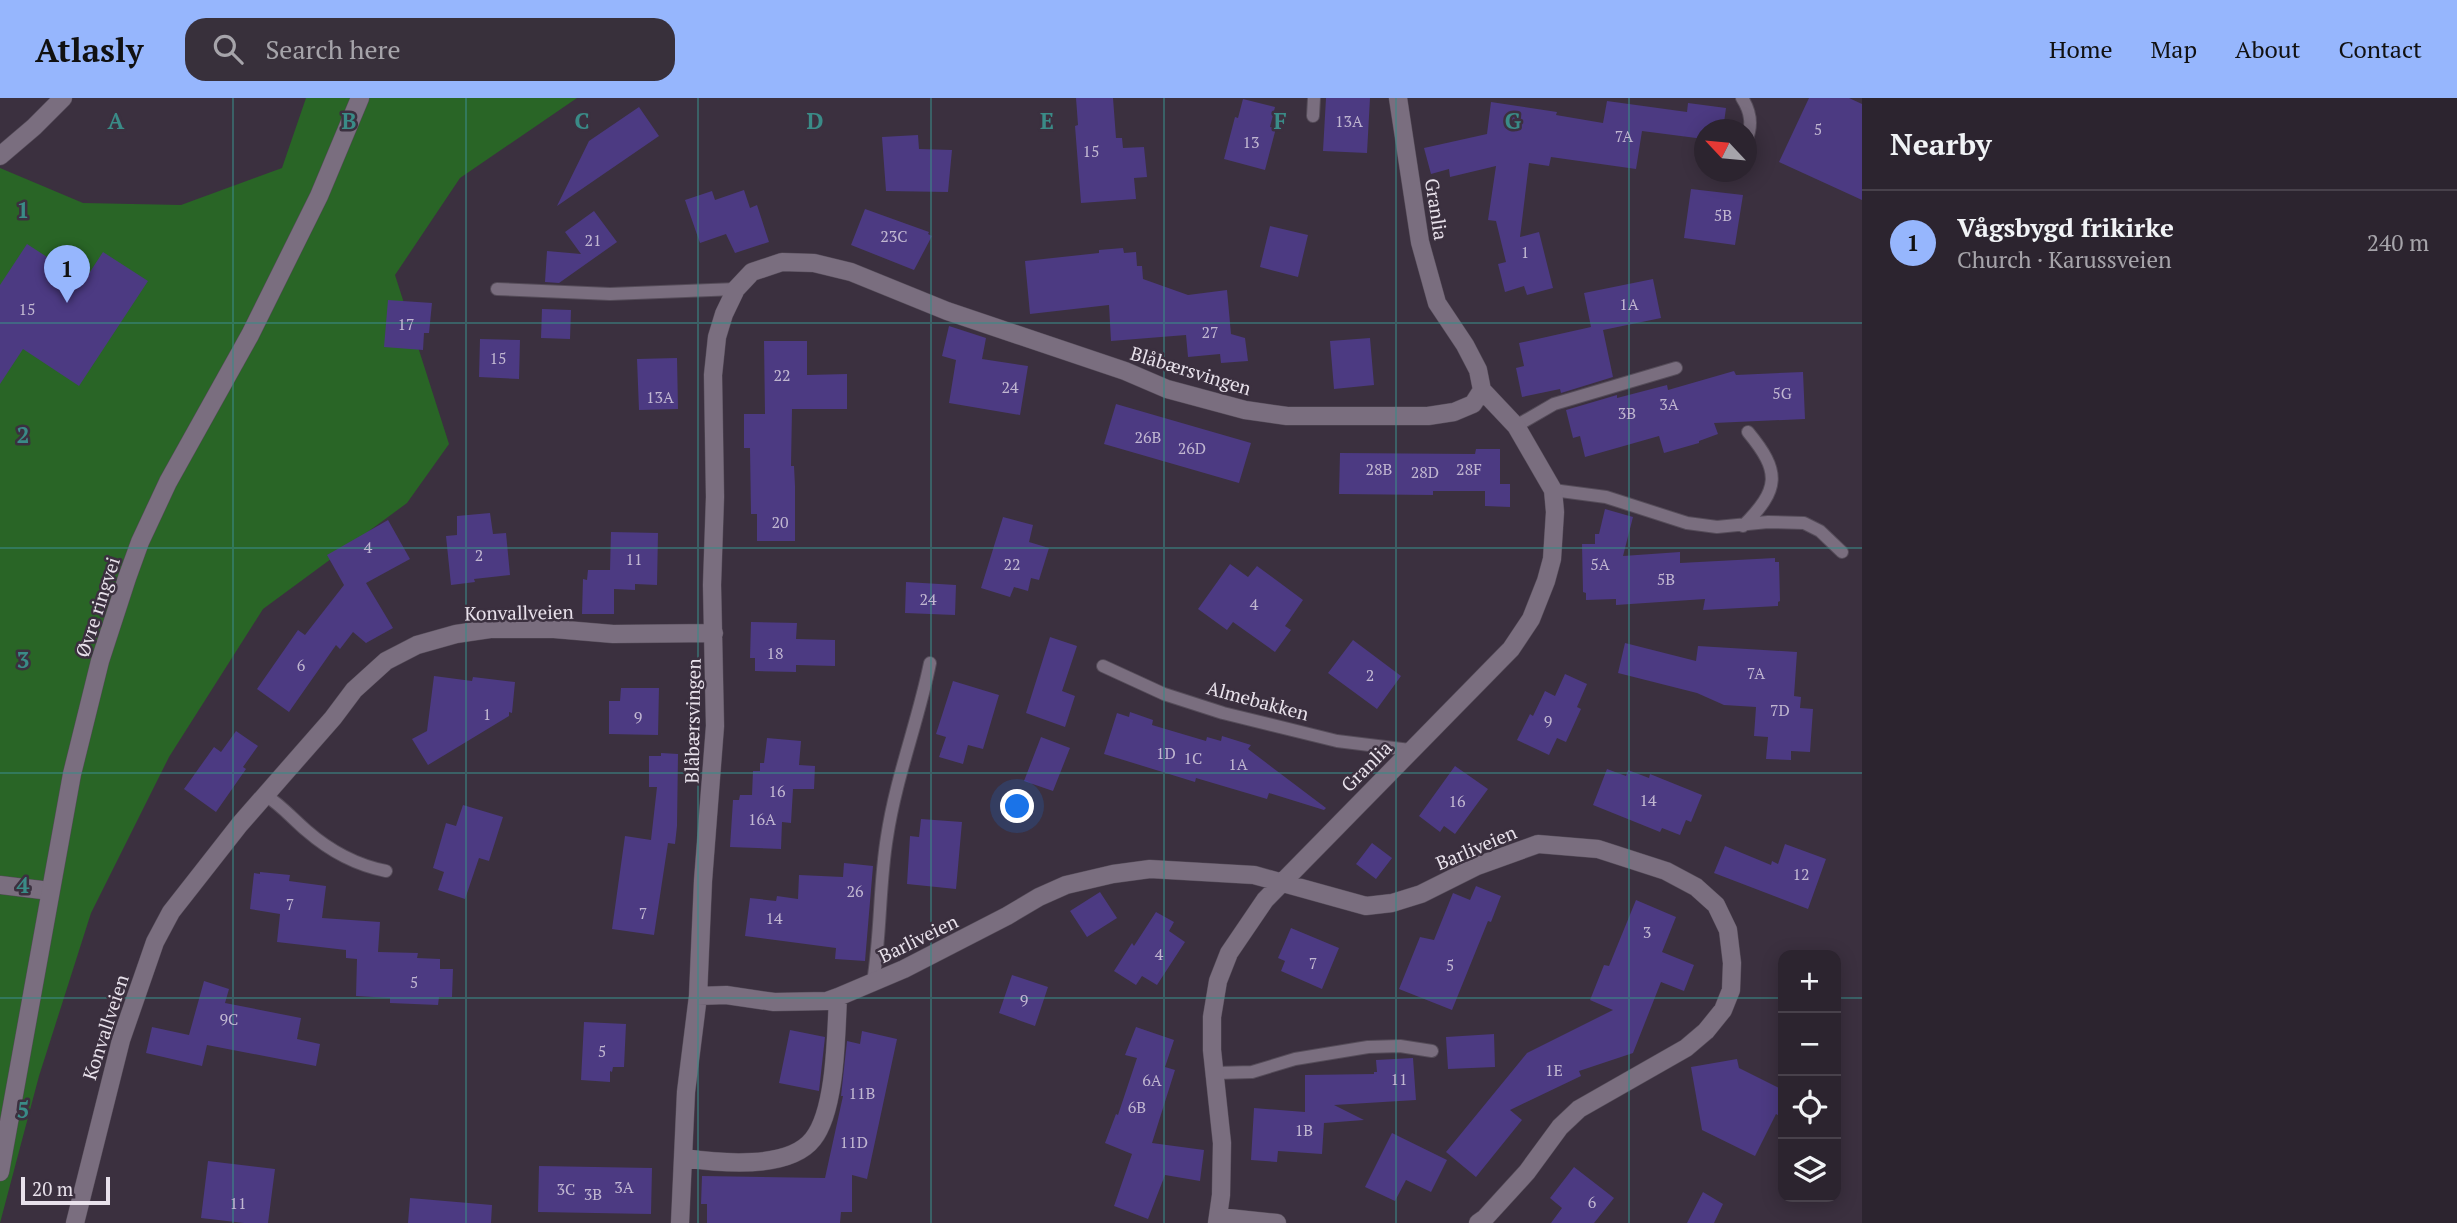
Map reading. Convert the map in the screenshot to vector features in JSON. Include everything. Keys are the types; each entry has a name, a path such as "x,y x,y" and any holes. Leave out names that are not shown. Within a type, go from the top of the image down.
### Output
{"street":[{"path":"0,156 62,98"},
{"name":"Øvre ringvei","path":"0,1172 72,774 100,661 140,542 168,482 250,335 319,196 360,98"},
{"name":"Granlia","path":"1218,1220 1222,1143 1212,1050 1212,1017 1218,981 1229,953 1245,927 1281,883 1511,649 1531,619 1552,559 1555,512 1553,490 1516,426 1482,390 1478,370 1437,303 1428,275 1416,216 1398,98"},
{"name":"Blåbærsvingen","path":"680,1223 686,1091 698,996 703,881 713,767 713,375 717,337 736,289 752,272 782,262 814,263 851,272 947,311 1125,371 1167,388 1245,410 1277,415 1363,418 1428,416 1454,412 1473,404 1482,390"},
{"name":"Konvallveien","path":"75,1223 110,1075 155,942 171,912 354,690 386,661 417,645 456,634 490,629 554,629 613,634 714,633"},
{"name":"Barliveien","path":"698,996 726,995 774,1002 827,1000 838,997 950,946 1066,885 1150,869 1254,875 1366,906 1392,903 1420,894 1504,855 1538,844 1598,849 1666,871 1696,887 1716,905 1728,930 1732,963 1731,990 1723,1010 1706,1031 1686,1048 1579,1109 1560,1127 1527,1172 1478,1223"},
{"path":"0,885 50,891"},
{"path":"685,1158 727,1162 763,1161 782,1158 812,1142 826,1111 838,997"},
{"path":"1218,1220 1277,1223"}],"lane":[{"path":"1313,116 1314,98"},
{"path":"1742,98 1748,107 1750,119"},
{"path":"497,289 610,294 736,289"},
{"path":"1516,426 1554,404 1676,368"},
{"path":"1743,526 1767,498 1772,479 1768,459 1748,432"},
{"path":"1553,490 1629,503 1688,523 1717,527 1768,522 1804,523 1820,531 1842,552"},
{"name":"Barliveien","path":"873,982 878,953 886,839 897,783 930,663"},
{"name":"Almebakken","path":"1102,666 1164,694 1223,713 1336,741 1410,750"},
{"path":"265,795 280,804 307,832 326,846 367,867 386,871"},
{"path":"1216,1073 1252,1073 1295,1059 1368,1047 1400,1046 1432,1051"}],"green space":[{"path":"306,98 577,98 460,178 395,275 449,444 407,503 263,609 169,757 91,913 39,1076 0,1223 0,168 83,203 181,205 282,168"}],"building":[{"path":"1076,98 1113,98 1116,138 1122,138 1123,148 1144,147 1147,177 1134,178 1136,199 1081,203 1075,126 1078,125"},
{"path":"1326,98 1370,98 1367,153 1323,151"},
{"path":"1809,98 1849,98 1862,104 1862,200 1779,162"},
{"path":"1243,99 1275,107 1270,127 1276,128 1265,170 1224,159 1235,117 1238,118"},
{"path":"1607,101 1687,112 1688,103 1726,108 1724,119 1694,119 1694,138 1642,131 1636,169 1551,157 1549,166 1529,163 1520,237 1539,232 1553,288 1527,295 1524,286 1505,292 1498,264 1506,262 1496,221 1488,220 1496,166 1450,177 1449,169 1431,174 1424,148 1487,134 1491,102 1557,112 1556,115 1603,123"},
{"path":"639,107 659,136 557,206 589,141"},
{"path":"918,135 919,149 952,150 948,192 886,191 882,137"},
{"path":"1691,189 1743,195 1735,245 1684,238"},
{"path":"744,190 750,208 757,205 769,242 735,253 726,234 700,243 685,200 712,191 715,200"},
{"path":"865,209 929,232 932,236 914,270 851,245"},
{"path":"594,211 617,242 559,283 545,282 547,251 581,254 565,232"},
{"path":"1270,226 1308,235 1298,277 1260,267"},
{"path":"27,244 84,281 103,252 148,281 79,386 23,349 0,384 0,285"},
{"path":"1123,248 1124,253 1136,252 1137,266 1142,266 1143,279 1188,295 1227,290 1231,334 1245,338 1248,361 1221,363 1220,354 1188,357 1186,335 1111,341 1109,305 1030,314 1025,261"},
{"path":"1653,279 1661,318 1603,330 1613,377 1561,393 1560,389 1522,397 1516,368 1524,366 1519,343 1591,327 1584,293"},
{"path":"388,300 432,303 429,333 424,333 423,350 384,347"},
{"path":"542,309 571,310 570,339 541,338"},
{"path":"949,326 986,338 982,359 1028,366 1020,415 949,403 956,360 942,356"},
{"path":"1370,338 1374,385 1334,389 1330,341"},
{"path":"480,339 520,340 519,379 479,377"},
{"path":"764,341 807,341 807,375 847,374 847,409 792,409 791,466 794,466 795,541 757,541 757,514 751,514 750,448 744,448 744,414 765,414"},
{"path":"677,358 678,409 639,410 637,359"},
{"path":"1734,371 1736,375 1803,372 1805,419 1714,423 1718,434 1699,443 1664,453 1659,436 1585,457 1580,436 1573,438 1566,410 1617,395 1617,398 1667,385 1668,390"},
{"path":"1116,404 1251,443 1239,483 1104,444"},
{"path":"1476,449 1500,449 1500,484 1510,484 1510,507 1485,506 1485,491 1433,491 1433,495 1339,494 1340,453 1475,454"},
{"path":"1605,509 1633,517 1623,556 1680,552 1680,563 1775,558 1775,562 1779,562 1778,606 1703,610 1705,599 1616,605 1616,599 1586,600 1586,593 1583,592 1582,544 1595,544 1595,534 1599,534"},
{"path":"490,513 493,534 506,533 510,575 451,585 446,536 457,535 457,516"},
{"path":"1003,517 1033,525 1029,542 1049,548 1039,580 1031,578 1028,591 1014,587 1010,597 981,588"},
{"path":"388,520 410,559 366,583 393,628 366,643 353,632 340,649 336,645 289,712 257,689 298,630 305,635 344,585 327,555"},
{"path":"611,532 658,533 657,585 635,584 635,590 614,589 614,614 582,614 583,579 587,580 588,570 610,570"},
{"path":"1230,564 1248,577 1257,566 1303,600 1285,626 1291,630 1275,652 1233,622 1227,630 1198,609"},
{"path":"906,582 956,585 955,615 905,613"},
{"path":"751,622 797,623 796,639 835,640 835,666 796,665 796,672 755,671 755,658 750,658"},
{"path":"1050,637 1077,646 1062,691 1075,696 1065,727 1026,713"},
{"path":"1353,640 1401,676 1377,709 1328,673"},
{"path":"1625,643 1696,661 1698,646 1797,652 1794,696 1801,697 1800,708 1813,709 1810,752 1791,751 1791,760 1766,759 1768,737 1754,736 1756,707 1724,705 1697,693 1618,673"},
{"path":"1565,674 1587,684 1577,707 1581,709 1566,742 1557,738 1549,755 1517,740 1545,691 1555,696"},
{"path":"434,676 472,681 473,677 515,682 512,713 509,712 509,716 428,765 412,739 427,731"},
{"path":"953,681 999,695 983,749 968,745 963,764 939,757 946,737 936,734"},
{"path":"621,688 659,688 658,735 609,734 609,701 620,701"},
{"path":"1130,712 1153,720 1152,725 1206,741 1207,737 1221,741 1222,736 1251,745 1248,749 1326,808 1324,810 1269,793 1267,799 1196,778 1195,782 1104,754 1117,713 1129,717"},
{"path":"236,731 258,746 243,767 246,769 216,812 184,789 214,747 221,752"},
{"path":"1041,737 1070,748 1053,791 1024,781"},
{"path":"767,738 801,741 799,765 815,766 814,789 793,789 791,823 782,822 781,849 730,847 733,800 739,800 740,795 752,795 753,771 760,771 760,763 764,763"},
{"path":"661,753 678,754 677,826 675,844 668,843 654,935 612,929 625,836 651,840 657,787 649,787 649,756 661,756"},
{"path":"1455,766 1488,789 1455,834 1444,826 1440,832 1419,816"},
{"path":"1607,769 1626,776 1628,770 1649,778 1650,774 1702,795 1691,822 1686,820 1680,835 1662,828 1660,832 1593,805"},
{"path":"463,805 503,817 489,861 479,858 465,899 438,890 444,872 433,868 446,823 456,826"},
{"path":"921,819 962,822 956,889 907,884 910,836 919,837"},
{"path":"1372,843 1392,858 1376,879 1356,864"},
{"path":"1785,844 1826,859 1808,909 1714,873 1725,846 1771,865 1772,861 1778,864"},
{"path":"844,863 873,866 865,961 835,959 836,948 745,936 750,898 776,901 777,896 798,899 799,875 843,877"},
{"path":"254,873 290,875 289,881 326,886 322,918 380,922 378,952 418,953 417,958 440,959 440,969 453,969 452,997 439,997 438,1005 390,1003 390,998 356,996 357,959 346,958 346,950 277,942 280,914 250,909"},
{"path":"1476,886 1501,896 1452,1010 1399,989 1420,937 1434,940 1453,893 1470,900"},
{"path":"1100,892 1117,918 1087,937 1070,911"},
{"path":"1636,900 1676,917 1662,952 1694,965 1684,991 1661,982 1633,1053 1579,1071 1581,1076 1510,1110 1522,1120 1476,1177 1446,1152 1527,1053 1613,1010 1590,1000 1604,965 1609,966"},
{"path":"1156,912 1174,922 1169,931 1185,942 1157,985 1142,976 1136,985 1114,971"},
{"path":"1291,928 1339,948 1322,989 1281,971 1285,961 1278,958"},
{"path":"1012,975 1048,987 1035,1026 999,1013"},
{"path":"204,981 229,989 225,1003 301,1018 297,1039 320,1044 316,1066 207,1045 202,1066 146,1053 152,1027 189,1035"},
{"path":"584,1022 626,1024 624,1067 613,1067 612,1072 610,1071 610,1082 581,1080"},
{"path":"1136,1027 1174,1040 1165,1067 1175,1070 1152,1143 1204,1150 1200,1181 1165,1175 1148,1219 1114,1206 1132,1154 1105,1143 1116,1114 1118,1115 1137,1058 1125,1055"},
{"path":"790,1030 825,1037 819,1091 779,1083"},
{"path":"862,1031 897,1039 867,1179 852,1175 852,1212 841,1212 840,1223 707,1223 707,1204 701,1204 702,1176 825,1178 843,1096 847,1041 860,1044"},
{"path":"1494,1034 1495,1067 1448,1069 1446,1037"},
{"path":"1413,1058 1416,1100 1334,1105 1364,1120 1324,1123 1322,1154 1278,1151 1277,1162 1251,1160 1254,1108 1305,1112 1305,1075 1374,1074 1377,1072 1376,1060"},
{"path":"1737,1059 1739,1068 1778,1088 1778,1115 1776,1114 1755,1156 1702,1130 1691,1067"},
{"path":"1392,1133 1447,1160 1431,1192 1406,1180 1395,1201 1365,1187"},
{"path":"208,1161 275,1169 268,1223 201,1218"},
{"path":"539,1166 652,1168 651,1214 538,1212"},
{"path":"1574,1167 1614,1198 1594,1223 1551,1223 1562,1208 1550,1198"},
{"path":"1703,1192 1723,1204 1714,1223 1687,1223"},
{"path":"410,1198 492,1205 491,1223 408,1223"}],"place":[{"name":"Vågsbygd frikirke","path":"67,303"}]}
